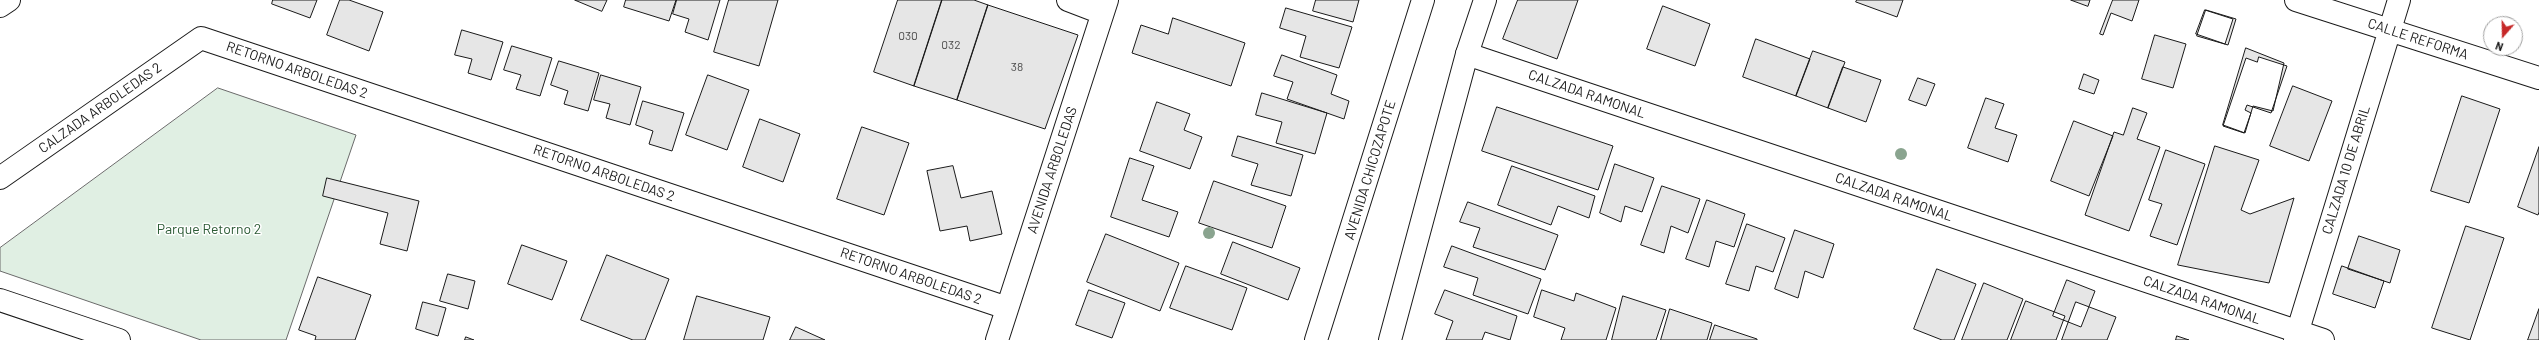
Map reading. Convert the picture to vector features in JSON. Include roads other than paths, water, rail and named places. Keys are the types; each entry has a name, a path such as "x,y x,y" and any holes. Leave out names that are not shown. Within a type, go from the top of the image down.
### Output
{"street":[{"path":"0,6 9,0"},
{"path":"1068,0 1104,7"},
{"name":"AVENIDA CHICOZAPOTE","path":"1317,340 1423,0"},
{"path":"1390,340 1467,54 1485,0"},
{"name":"CALLE REFORMA","path":"2296,0 2539,78"},
{"name":"CALZADA 10 DE ABRIL","path":"2296,336 2399,0"},
{"name":"AVENIDA ARBOLEDAS","path":"997,340 1104,7"},
{"name":"RETORNO ARBOLEDAS 2","path":"201,38 1008,308"},
{"name":"CALZADA ARBOLEDAS 2","path":"0,178 201,38"},
{"name":"CALZADA RAMONAL","path":"1467,54 2296,336 2322,340"},
{"path":"0,300 119,340"}],"park label":[{"name":"Parque Retorno 2","path":"209,229"}]}
